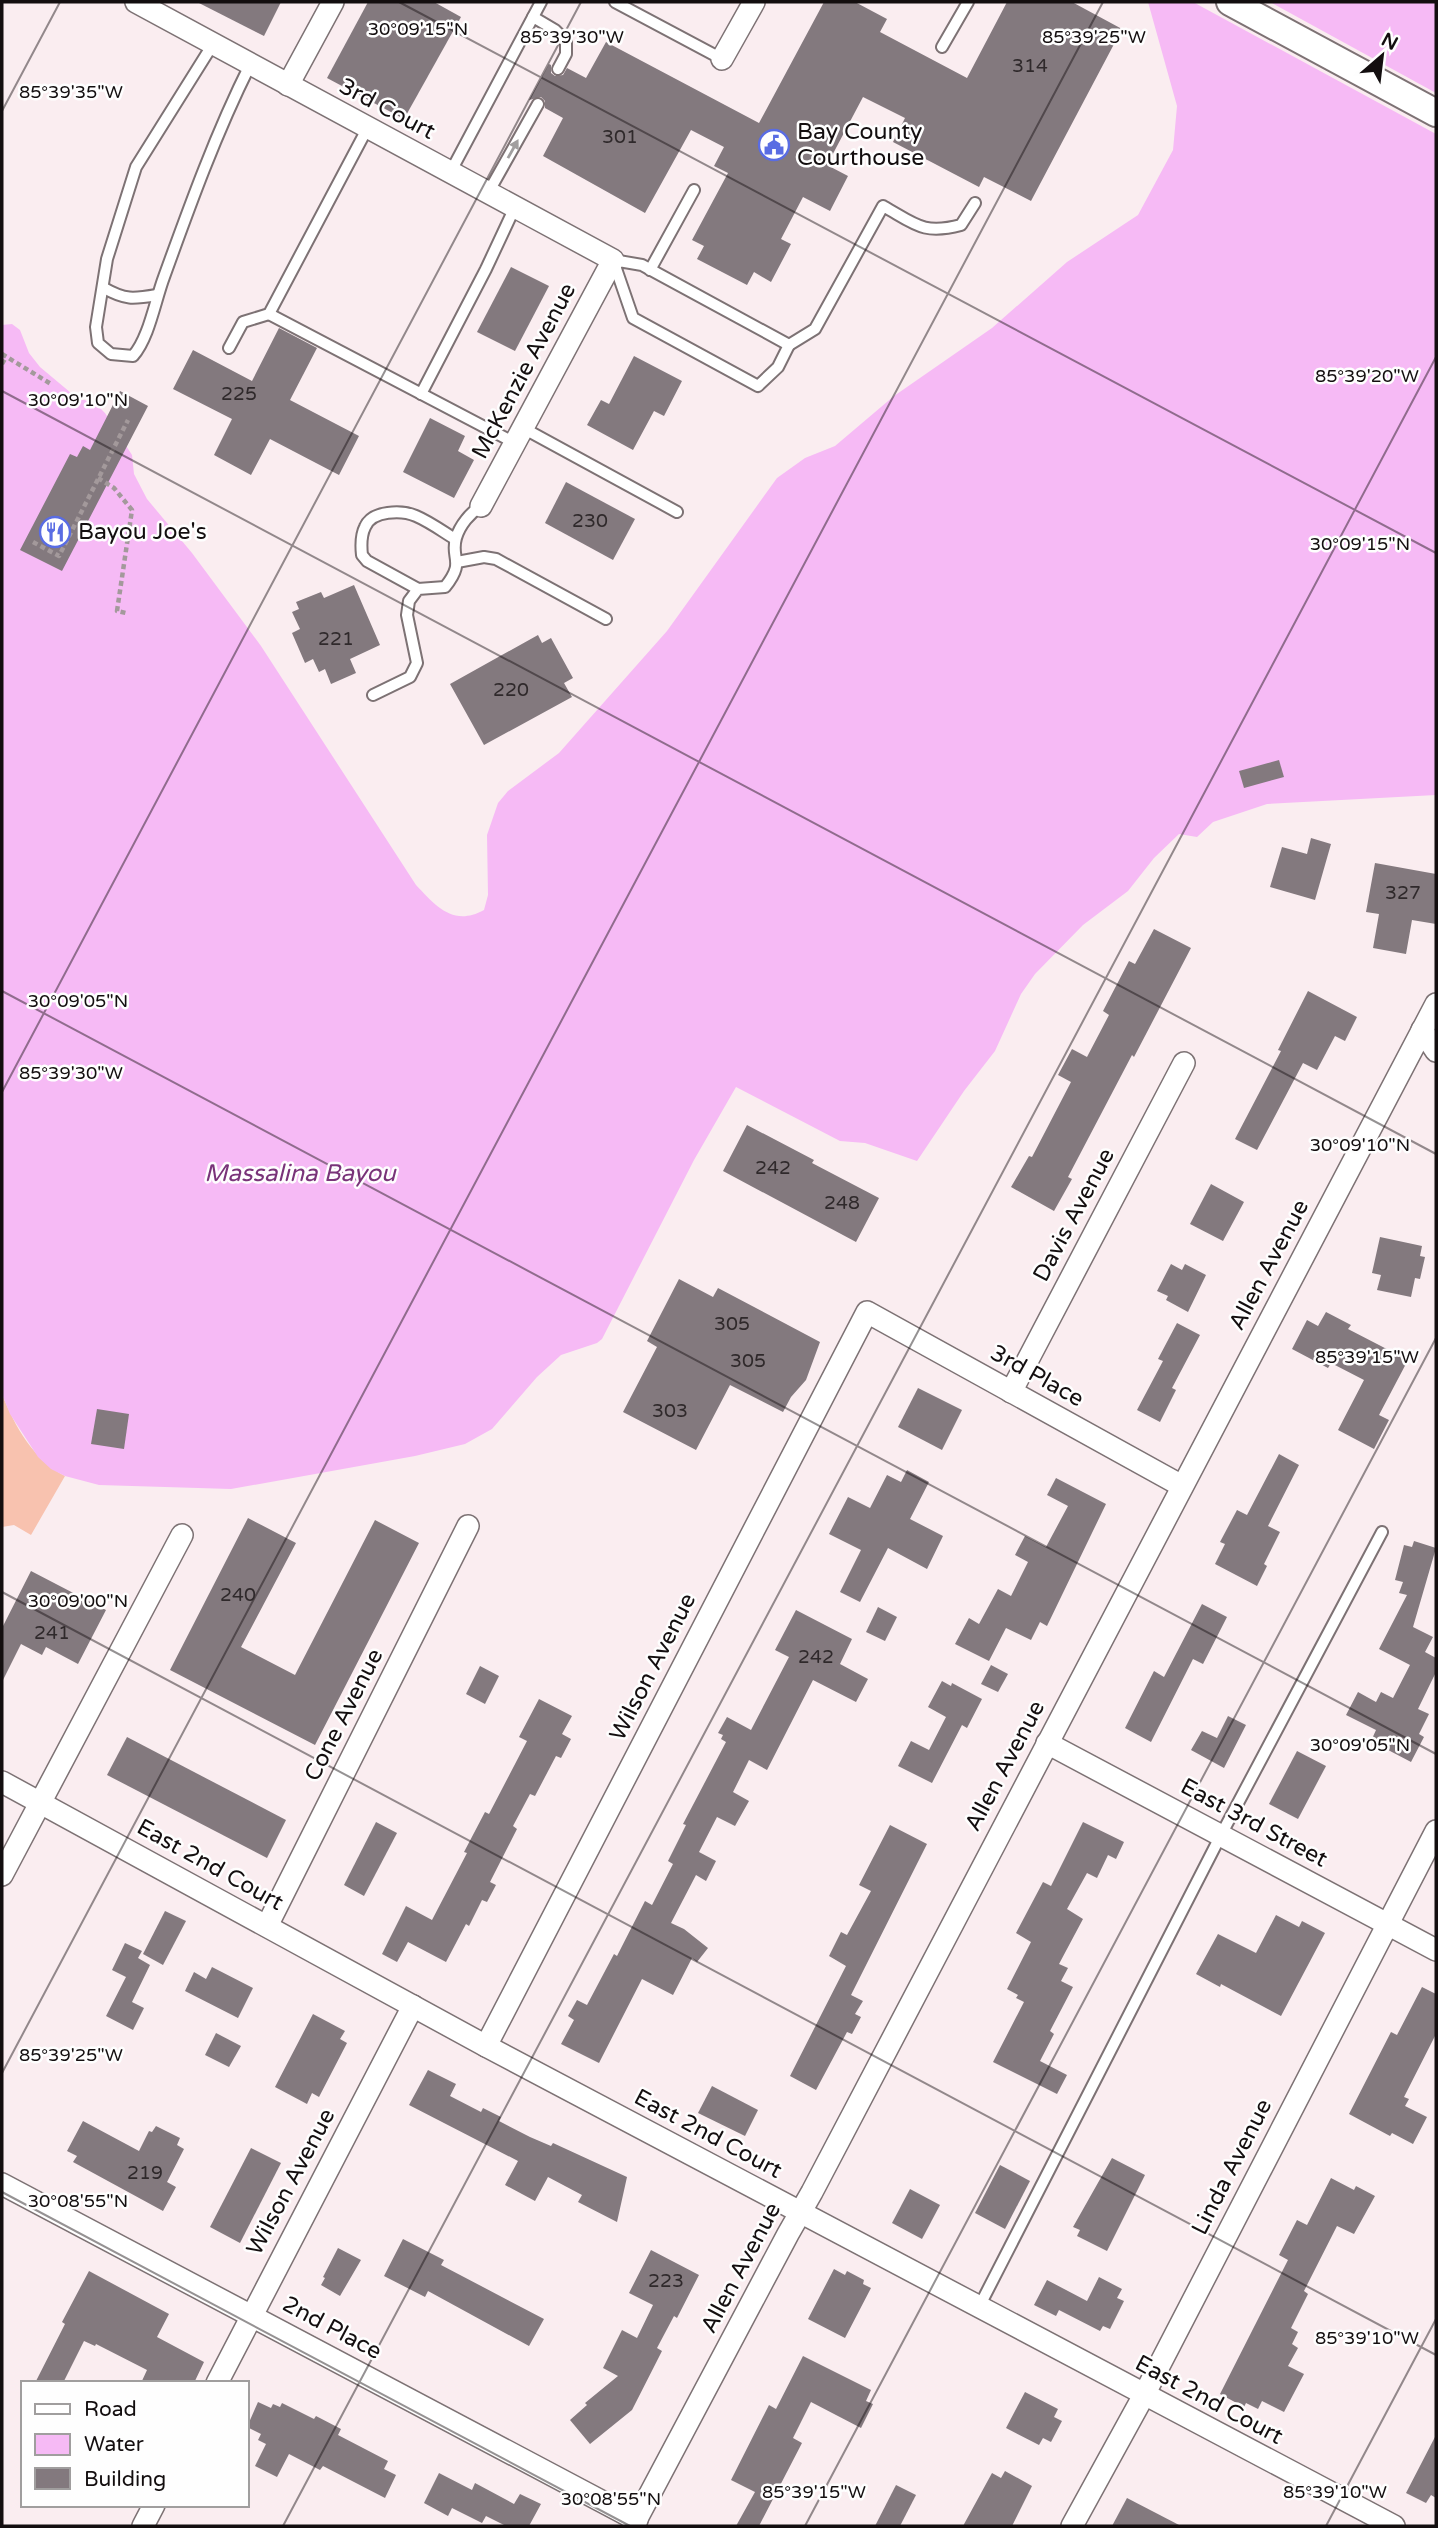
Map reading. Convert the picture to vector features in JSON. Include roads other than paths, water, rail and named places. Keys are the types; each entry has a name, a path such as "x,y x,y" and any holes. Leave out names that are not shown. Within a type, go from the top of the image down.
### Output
{"street":[{"name":"3rd Court","path":"136,2 613,260"},
{"path":"288,85 333,2"},
{"path":"722,59 754,2"},
{"path":"1230,2 1436,113"},
{"name":"McKenzie Avenue","path":"481,506 613,260"},
{"name":"Allen Avenue","path":"635,2523 1436,1004"},
{"path":"1422,1030 1436,1051"},
{"name":"Davis Avenue","path":"1011,1392 1184,1063"},
{"name":"3rd Place","path":"867,1312 1182,1486"},
{"name":"Wilson Avenue","path":"486,2046 867,1312"},
{"name":"Cone Avenue","path":"267,1926 468,1526"},
{"path":"2,1875 182,1535"},
{"name":"East 3rd Street","path":"1047,1743 1436,1950"},
{"name":"East 2nd Court","path":"2,1782 486,2046 1394,2526"},
{"name":"Linda Avenue","path":"1072,2526 1144,2395 1436,1831"},
{"name":"Wilson Avenue","path":"218,2381 413,2006"},
{"name":"2nd Place","path":"2,2184 635,2523"},
{"path":"143,2526 153,2507"}],"lane":[{"path":"450,173 541,2"},
{"path":"615,2 722,59"},
{"path":"942,47 968,2"},
{"path":"533,17 555,30 566,41 566,54 558,69"},
{"path":"213,44 136,167 107,259 96,327 98,343 111,354 133,356 142,347 157,295 228,107 250,65"},
{"path":"488,193 538,104"},
{"path":"269,314 367,129"},
{"path":"650,270 694,190"},
{"path":"789,345 642,265 613,260 633,318 758,386 778,366 789,345 815,329 883,206 924,230 943,230 961,225 975,203"},
{"path":"421,394 515,207"},
{"path":"104,288 132,299 157,295"},
{"path":"229,348 243,322 269,314 421,394 519,436 677,512"},
{"path":"455,539 414,515 387,513 371,519 364,527 362,555 367,561 418,589 445,587 455,573 455,539 470,513 481,506"},
{"path":"457,562 484,557 496,559 607,619"},
{"path":"373,695 410,677 417,663 407,615 409,601 418,589"},
{"path":"979,2307 1221,1835 1382,1532"}],"water":[{"name":"Massalina Bayou","path":"1148,2 1436,2 1436,795 1267,804 1213,822 1197,837 1179,834 1154,858 1128,891 1083,925 1035,974 1021,994 995,1051 964,1091 917,1161 865,1143 840,1141 736,1087 694,1160 602,1339 561,1355 537,1377 492,1429 465,1444 415,1456 231,1489 99,1485 65,1476 51,1469 38,1457 10,1414 2,1394 2,325 12,324 20,330 29,353 40,367 77,398 95,403 105,413 132,455 134,474 147,499 192,553 261,646 416,885 446,912 473,915 484,910 488,895 487,835 498,803 508,791 559,753 667,631 777,478 805,458 835,446 894,396 992,328 1067,262 1138,215 1173,150 1177,106"}],"place":[{"name":"Bay County Courthouse","path":"774,145"},
{"name":"Bayou Joe's","path":"55,532"}]}
